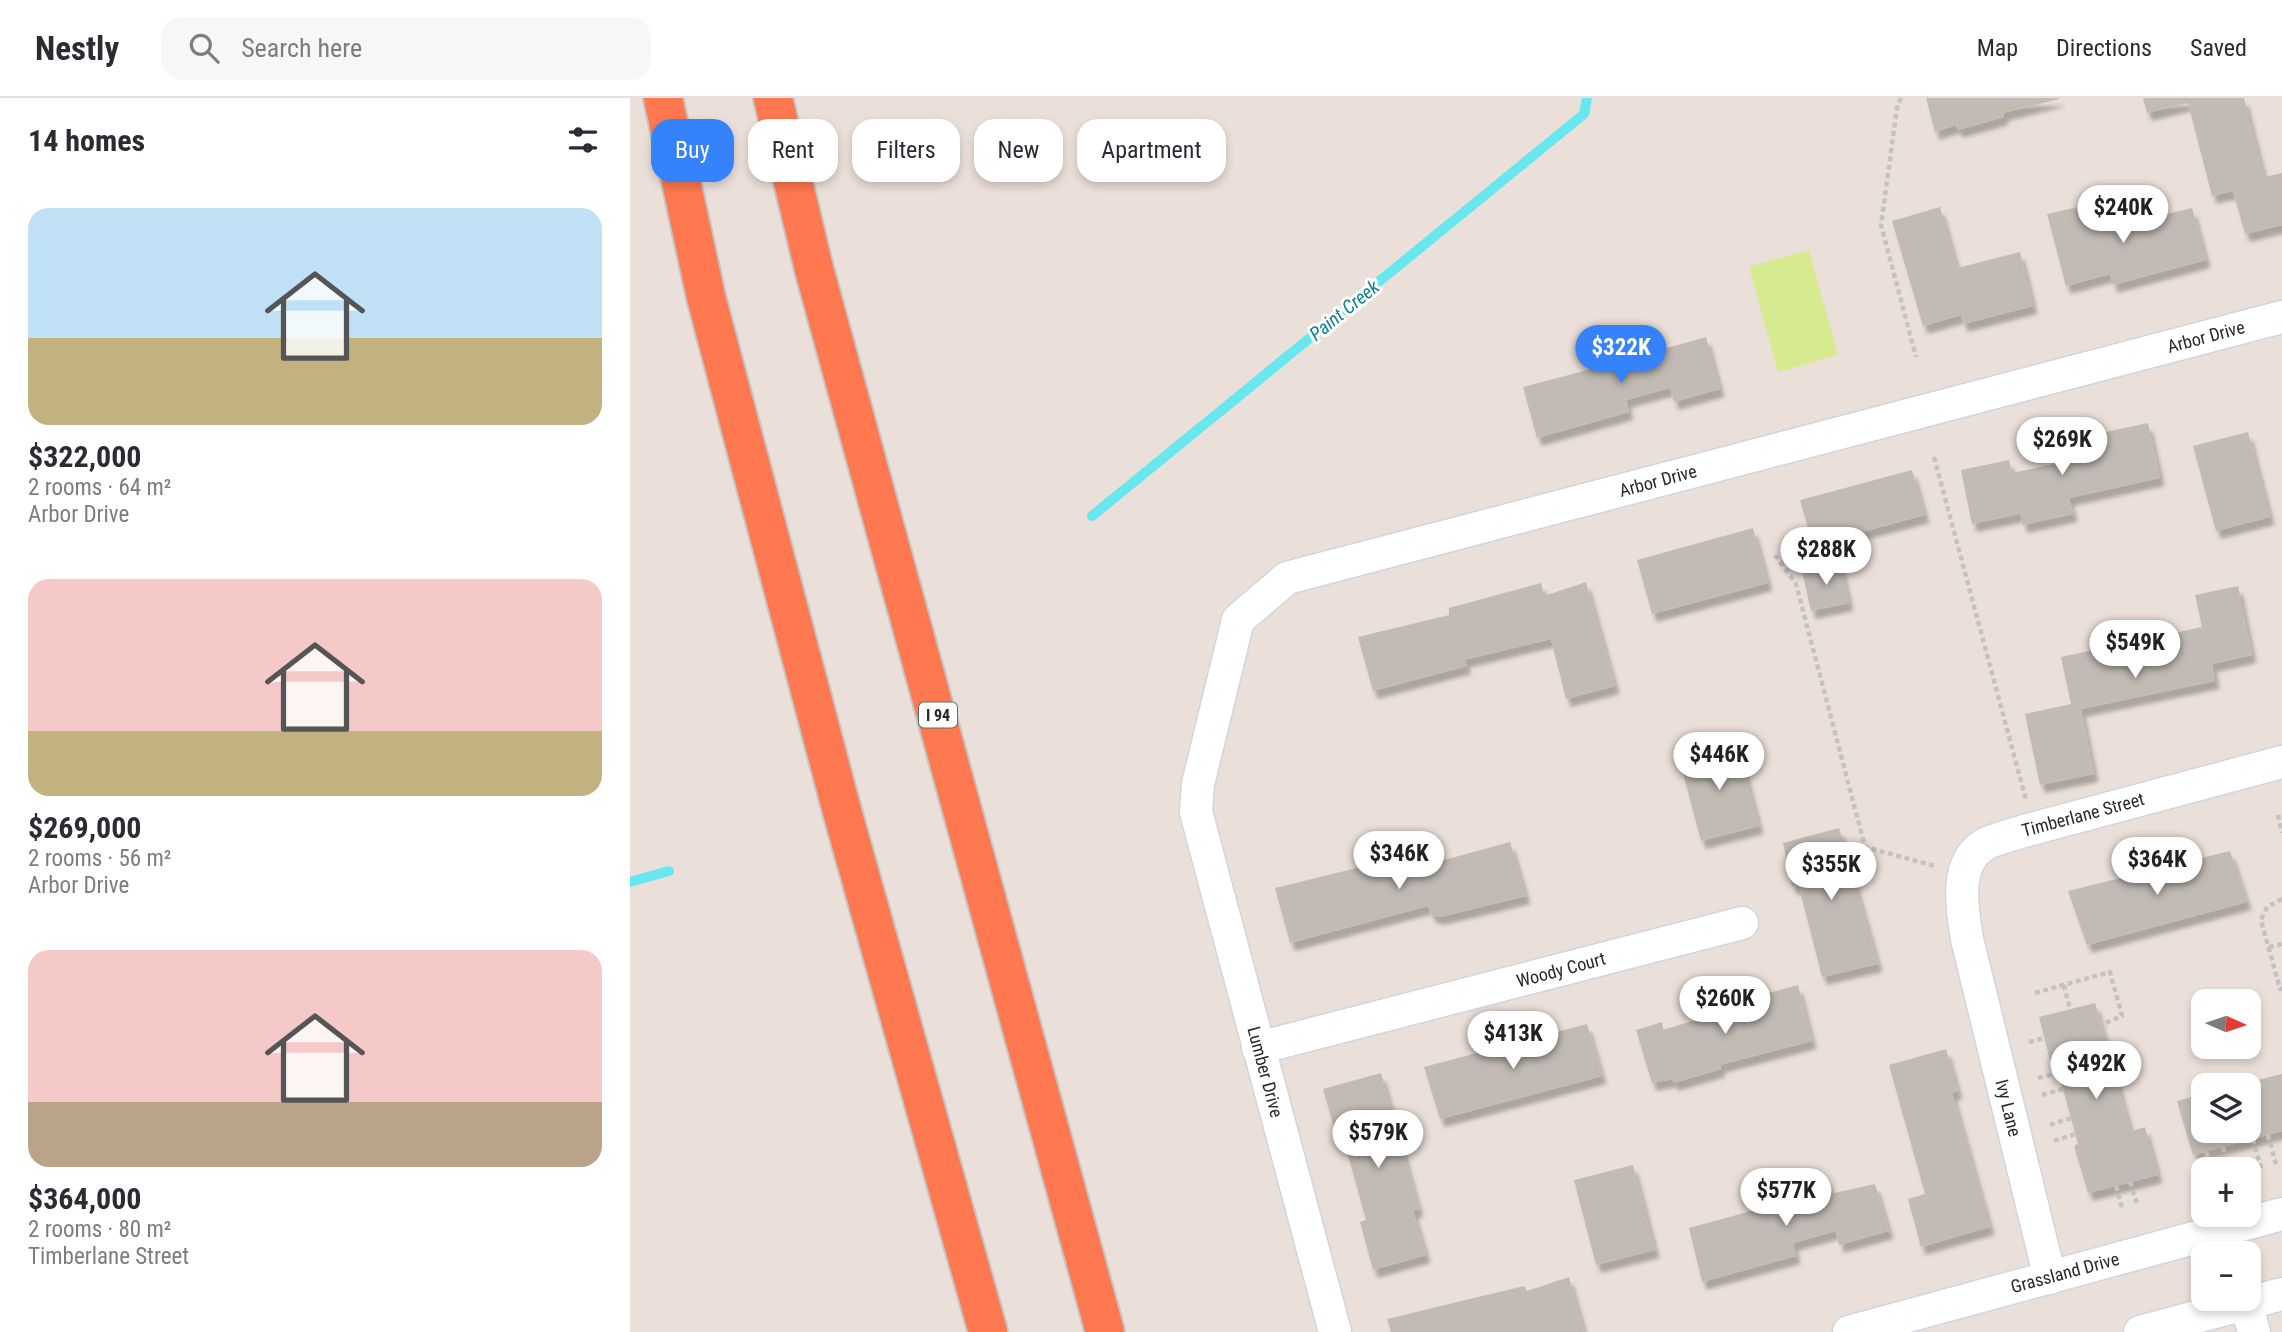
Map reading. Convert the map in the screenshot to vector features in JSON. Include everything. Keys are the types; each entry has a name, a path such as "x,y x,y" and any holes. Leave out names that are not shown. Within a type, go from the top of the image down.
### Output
{"highway":[{"path":"663,98 706,297 842,811 988,1332"},
{"name":"I 94","path":"773,98 814,269 1105,1332"}],"street":[{"name":"Arbor Drive","path":"1196,812 1198,785 1238,620 1287,578 2282,317"},
{"name":"Timberlane Street","path":"1967,939 1962,903 1966,866 1985,845 2024,831 2282,762"},
{"name":"Lumber Drive","path":"1196,812 1335,1332"},
{"name":"Woody Court","path":"1258,1048 1742,923"},
{"name":"Ivy Lane","path":"1967,939 2050,1278"},
{"name":"Grassland Drive","path":"1849,1332 2282,1214"},
{"path":"2140,1332 2250,1317 2282,1294"}],"path":[{"path":"1901,98 1897,108 1881,225 1916,357"},
{"path":"1934,457 2027,805"},
{"path":"1775,555 1796,583 1865,848 1944,868"},
{"path":"2278,815 2282,833"},
{"path":"2282,899 2267,907 2261,920 2280,989 2282,988"},
{"path":"2269,947 2282,944"},
{"path":"2035,993 2110,972 2122,1016 2101,1025"},
{"path":"2064,985 2070,1009"},
{"path":"2029,1042 2044,1038"},
{"path":"2038,1078 2059,1073"},
{"path":"2042,1095 2063,1088"},
{"path":"2050,1125 2071,1118"},
{"path":"2054,1141 2075,1134"},
{"path":"2268,1135 2277,1168"},
{"path":"2254,1143 2262,1171"},
{"path":"2223,1147 2225,1157"},
{"path":"2206,1152 2208,1157"},
{"path":"2130,1182 2137,1204"},
{"path":"2116,1186 2122,1208"}],"green space":[{"path":"1809,250 1838,355 1778,372 1749,267"}],"building":[{"path":"1926,98 2059,99 2003,113 2004,117 1958,130 1956,125 1935,132"},
{"path":"2143,98 2244,98 2264,177 2282,173 2282,225 2245,234 2233,191 2212,196 2188,103 2147,113"},
{"path":"2096,203 2104,229 2192,208 2206,260 2113,285 2110,274 2066,286 2047,214"},
{"path":"1940,207 1957,268 2020,252 2033,306 1963,324 1961,315 1923,326 1892,221"},
{"path":"1706,337 1720,389 1674,402 1670,388 1626,400 1629,412 1537,438 1523,387 1614,363 1610,350 1657,338 1660,350"},
{"path":"2148,423 2160,478 2069,498 2073,514 2023,525 2020,514 1972,524 1961,470 2009,460 2012,473 2054,464 2050,444"},
{"path":"2248,432 2270,517 2216,531 2193,446"},
{"path":"1912,470 1925,515 1813,545 1800,500"},
{"path":"1753,528 1768,583 1652,614 1637,560"},
{"path":"1840,563 1849,603 1811,611 1802,571"},
{"path":"1586,582 1615,686 1566,699 1551,639 1464,660 1467,666 1373,691 1358,637 1449,615 1449,608 1541,583 1544,596"},
{"path":"2238,586 2252,655 2212,664 2215,681 2081,709 2094,774 2040,785 2025,714 2071,704 2061,657 2202,627 2195,595"},
{"path":"1737,742 1759,826 1701,841 1679,758"},
{"path":"1839,828 1878,964 1822,977 1799,887 1792,886 1783,843"},
{"path":"1510,842 1526,896 1440,917 1431,915 1428,906 1290,943 1275,888 1414,854 1419,867"},
{"path":"2230,851 2247,902 2087,945 2068,891"},
{"path":"1798,985 1812,1041 1720,1065 1721,1069 1674,1083 1672,1079 1652,1083 1636,1030 1662,1022 1663,1030 1705,1017 1703,1011"},
{"path":"2095,1003 2131,1131 2145,1127 2158,1175 2088,1193 2074,1146 2078,1144 2055,1059 2050,1060 2039,1017"},
{"path":"1587,1024 1602,1076 1440,1119 1424,1067"},
{"path":"1946,1049 1958,1091 1952,1093 1990,1227 1921,1247 1908,1199 1925,1194 1889,1065"},
{"path":"1381,1073 1419,1209 1413,1211 1426,1255 1373,1270 1360,1222 1366,1220 1341,1130 1335,1131 1323,1089"},
{"path":"2282,1074 2282,1131 2261,1137 2261,1079"},
{"path":"2191,1097 2191,1143 2238,1143 2193,1155 2177,1101"},
{"path":"1633,1165 1655,1250 1596,1265 1574,1180"},
{"path":"1827,1180 1830,1194 1875,1184 1889,1231 1839,1245 1836,1231 1793,1243 1796,1256 1702,1282 1689,1228 1780,1203 1776,1193"},
{"path":"1569,1277 1584,1332 1391,1332 1387,1319 1524,1286 1527,1291"}],"waterway":[{"name":"Paint Creek","path":"1092,516 1584,114 1587,98"},
{"name":"Paint Creek","path":"630,882 669,871"}]}
